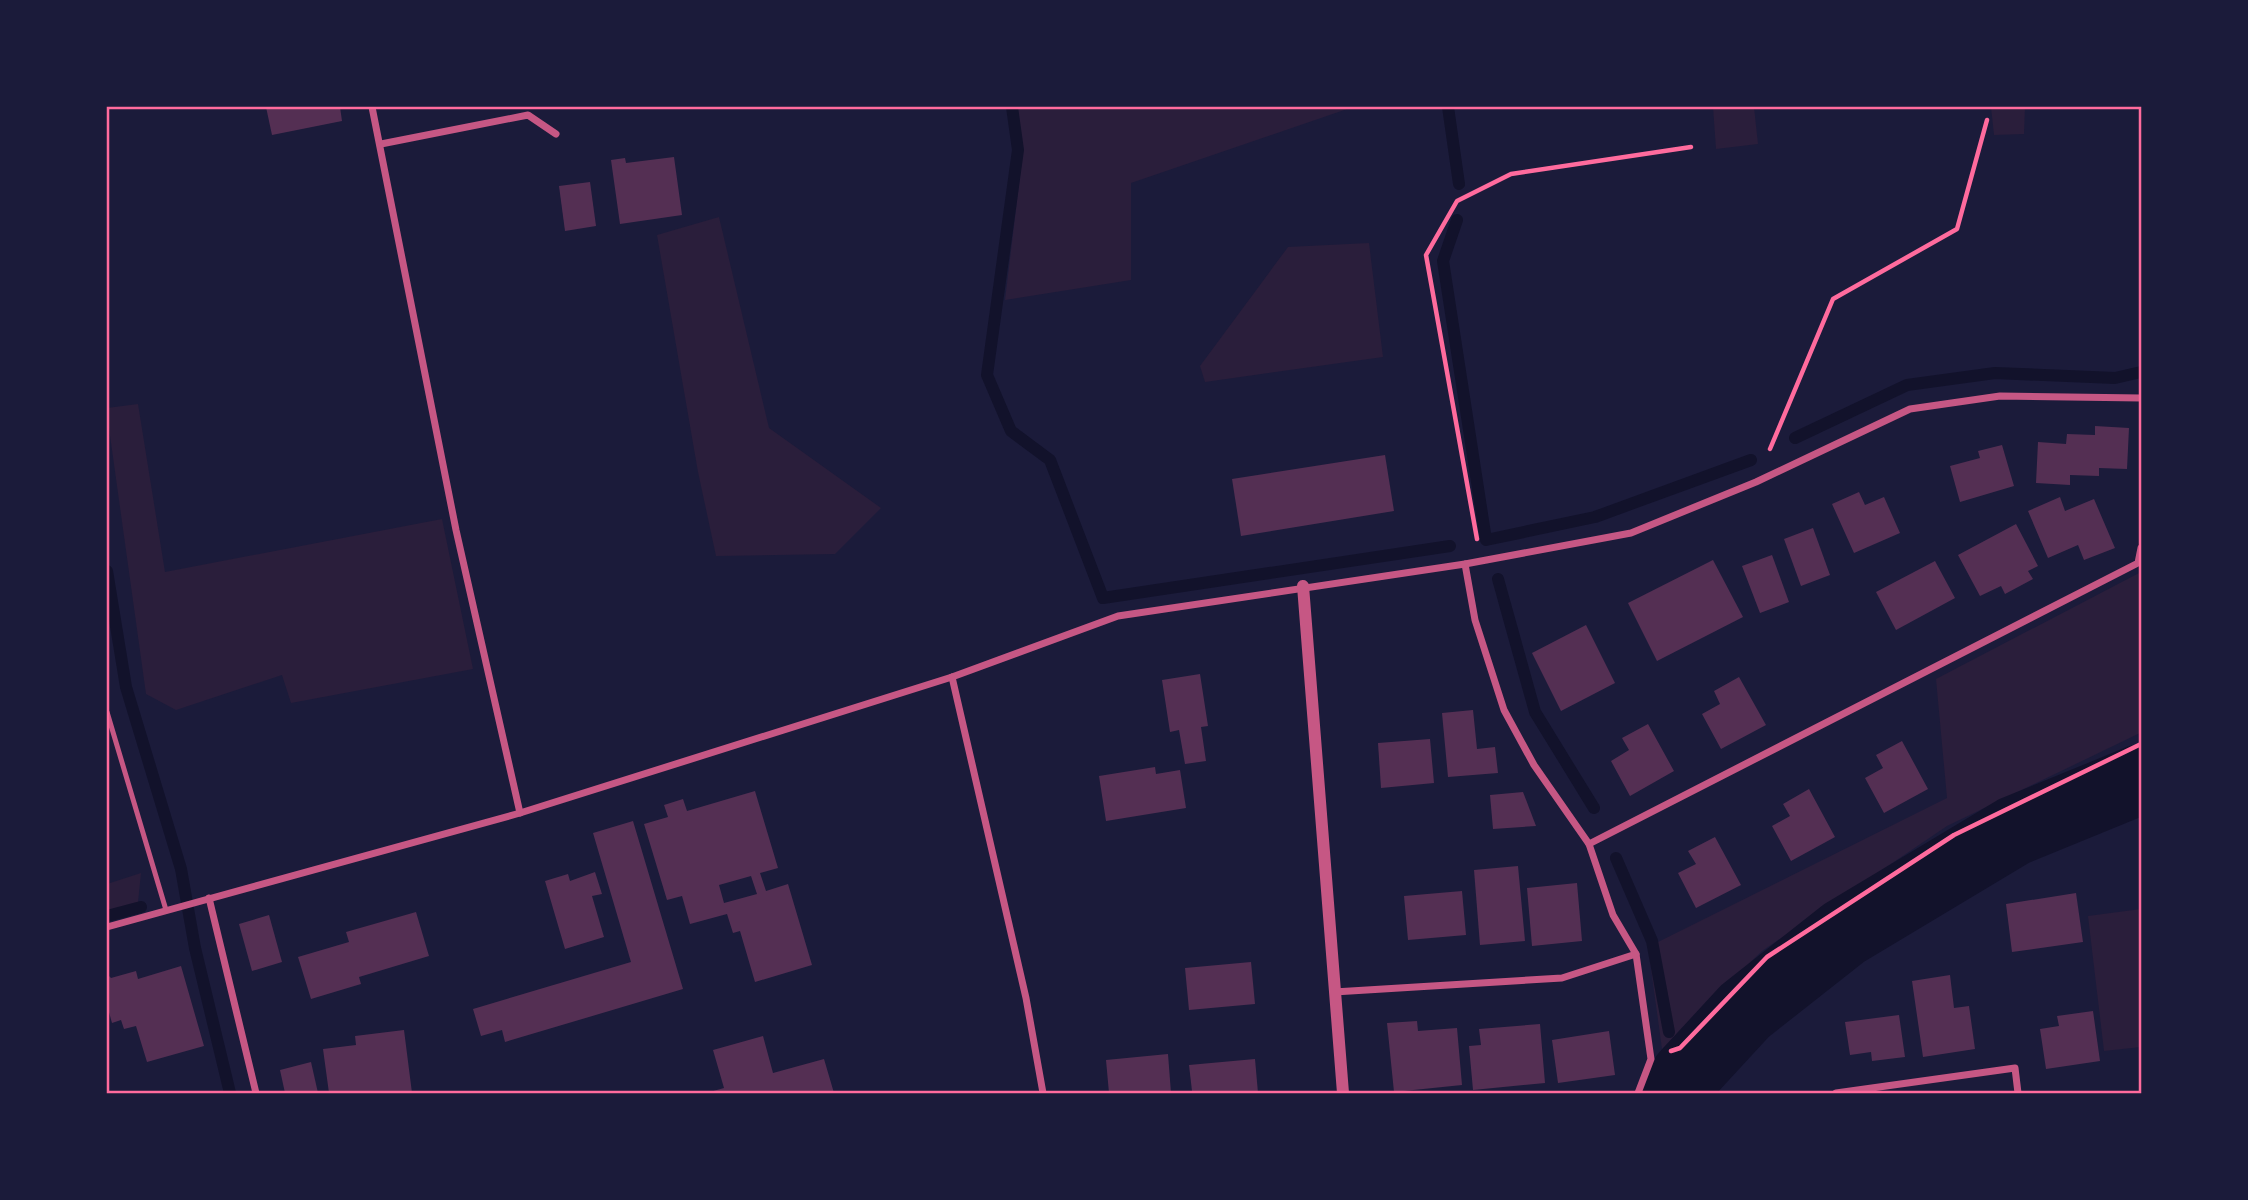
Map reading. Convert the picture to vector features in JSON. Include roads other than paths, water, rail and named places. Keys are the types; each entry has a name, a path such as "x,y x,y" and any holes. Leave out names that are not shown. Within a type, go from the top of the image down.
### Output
{"street":[{"path":"372,107 456,530 520,813"},
{"path":"381,144 528,115 556,134"},
{"path":"107,927 520,813 952,677 1118,616 1303,586 1465,564 1631,533 1756,482 1910,409 2000,396 2141,398"},
{"path":"1589,844 2138,563 2141,548"},
{"path":"1465,564 1475,620 1504,710 1534,765 1589,844 1613,915 1636,954 1651,1059 1638,1093"},
{"path":"1303,586 1343,1093"},
{"path":"952,677 1026,998 1043,1093"},
{"path":"209,898 256,1093"},
{"path":"1334,992 1562,978 1636,954"},
{"path":"1836,1093 2015,1068 2018,1093"}],"lane":[{"path":"107,712 166,910"}],"waterway":[{"path":"1012,107 1018,150 987,375 1011,431 1050,460 1103,598 1450,546"},
{"path":"1448,107 1459,184"},
{"path":"1457,220 1443,261 1486,540 1595,517 1751,460"},
{"path":"1795,438 1907,385 1995,373 2115,378 2141,372"},
{"path":"107,571 126,687 181,869 195,948 230,1093"},
{"path":"1498,579 1535,712 1594,808"},
{"path":"1677,1093 1685,1076 1745,1011 1844,933 2014,831 2141,779"},
{"path":"1616,858 1652,941 1669,1032"},
{"path":"107,916 141,907"}]}
